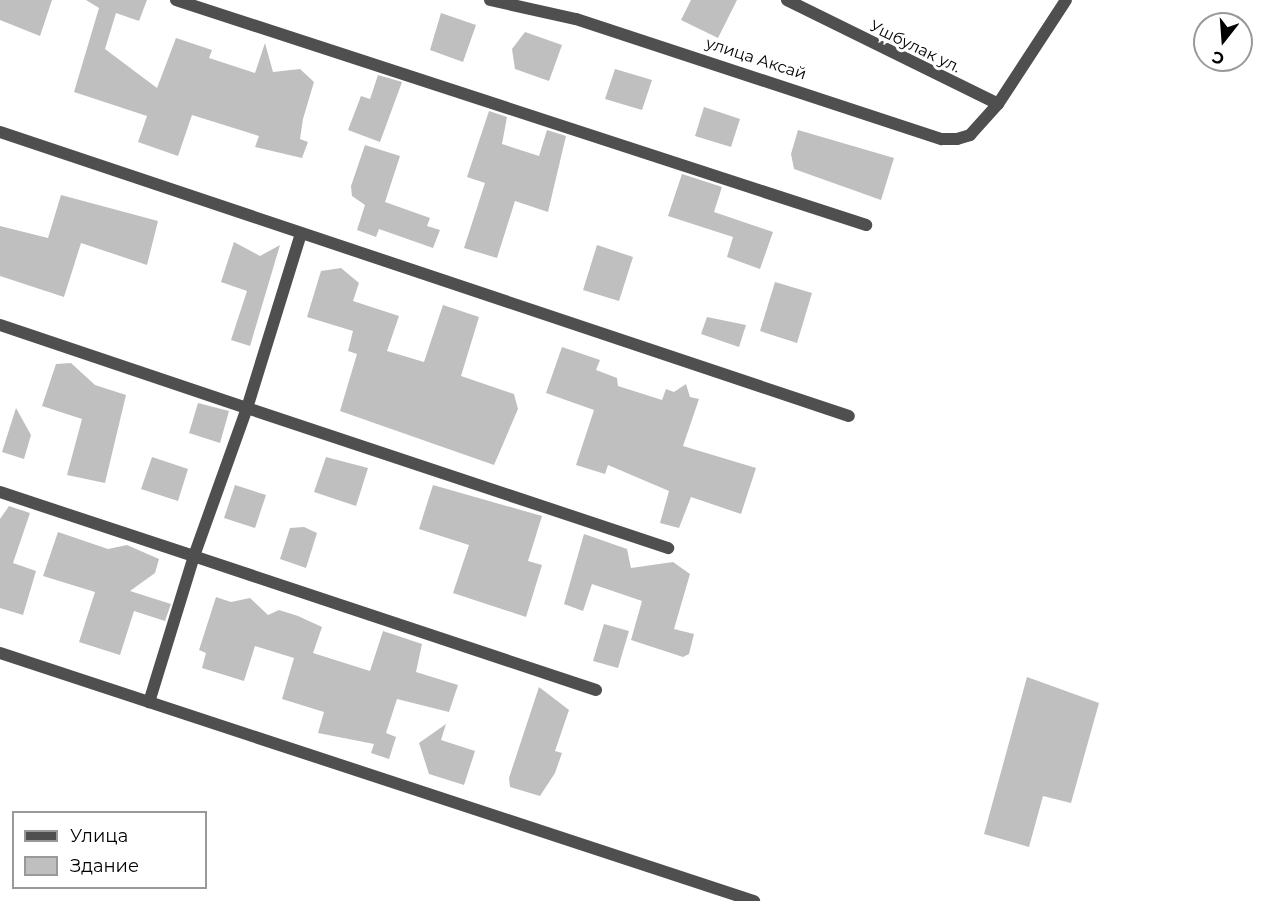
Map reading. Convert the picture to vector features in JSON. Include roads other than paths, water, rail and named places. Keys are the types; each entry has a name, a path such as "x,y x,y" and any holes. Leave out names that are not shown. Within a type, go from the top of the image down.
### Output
{"street":[{"path":"176,0 866,225"},
{"name":"улица Аксай","path":"490,0 576,19 942,139 970,135 998,104 1066,0"},
{"name":"Ушбулак ул.","path":"787,0 998,104"},
{"path":"0,132 849,416"},
{"path":"149,702 194,556 248,408 301,234"},
{"path":"0,325 668,548"},
{"path":"0,492 596,690"},
{"path":"0,654 754,901"}]}
